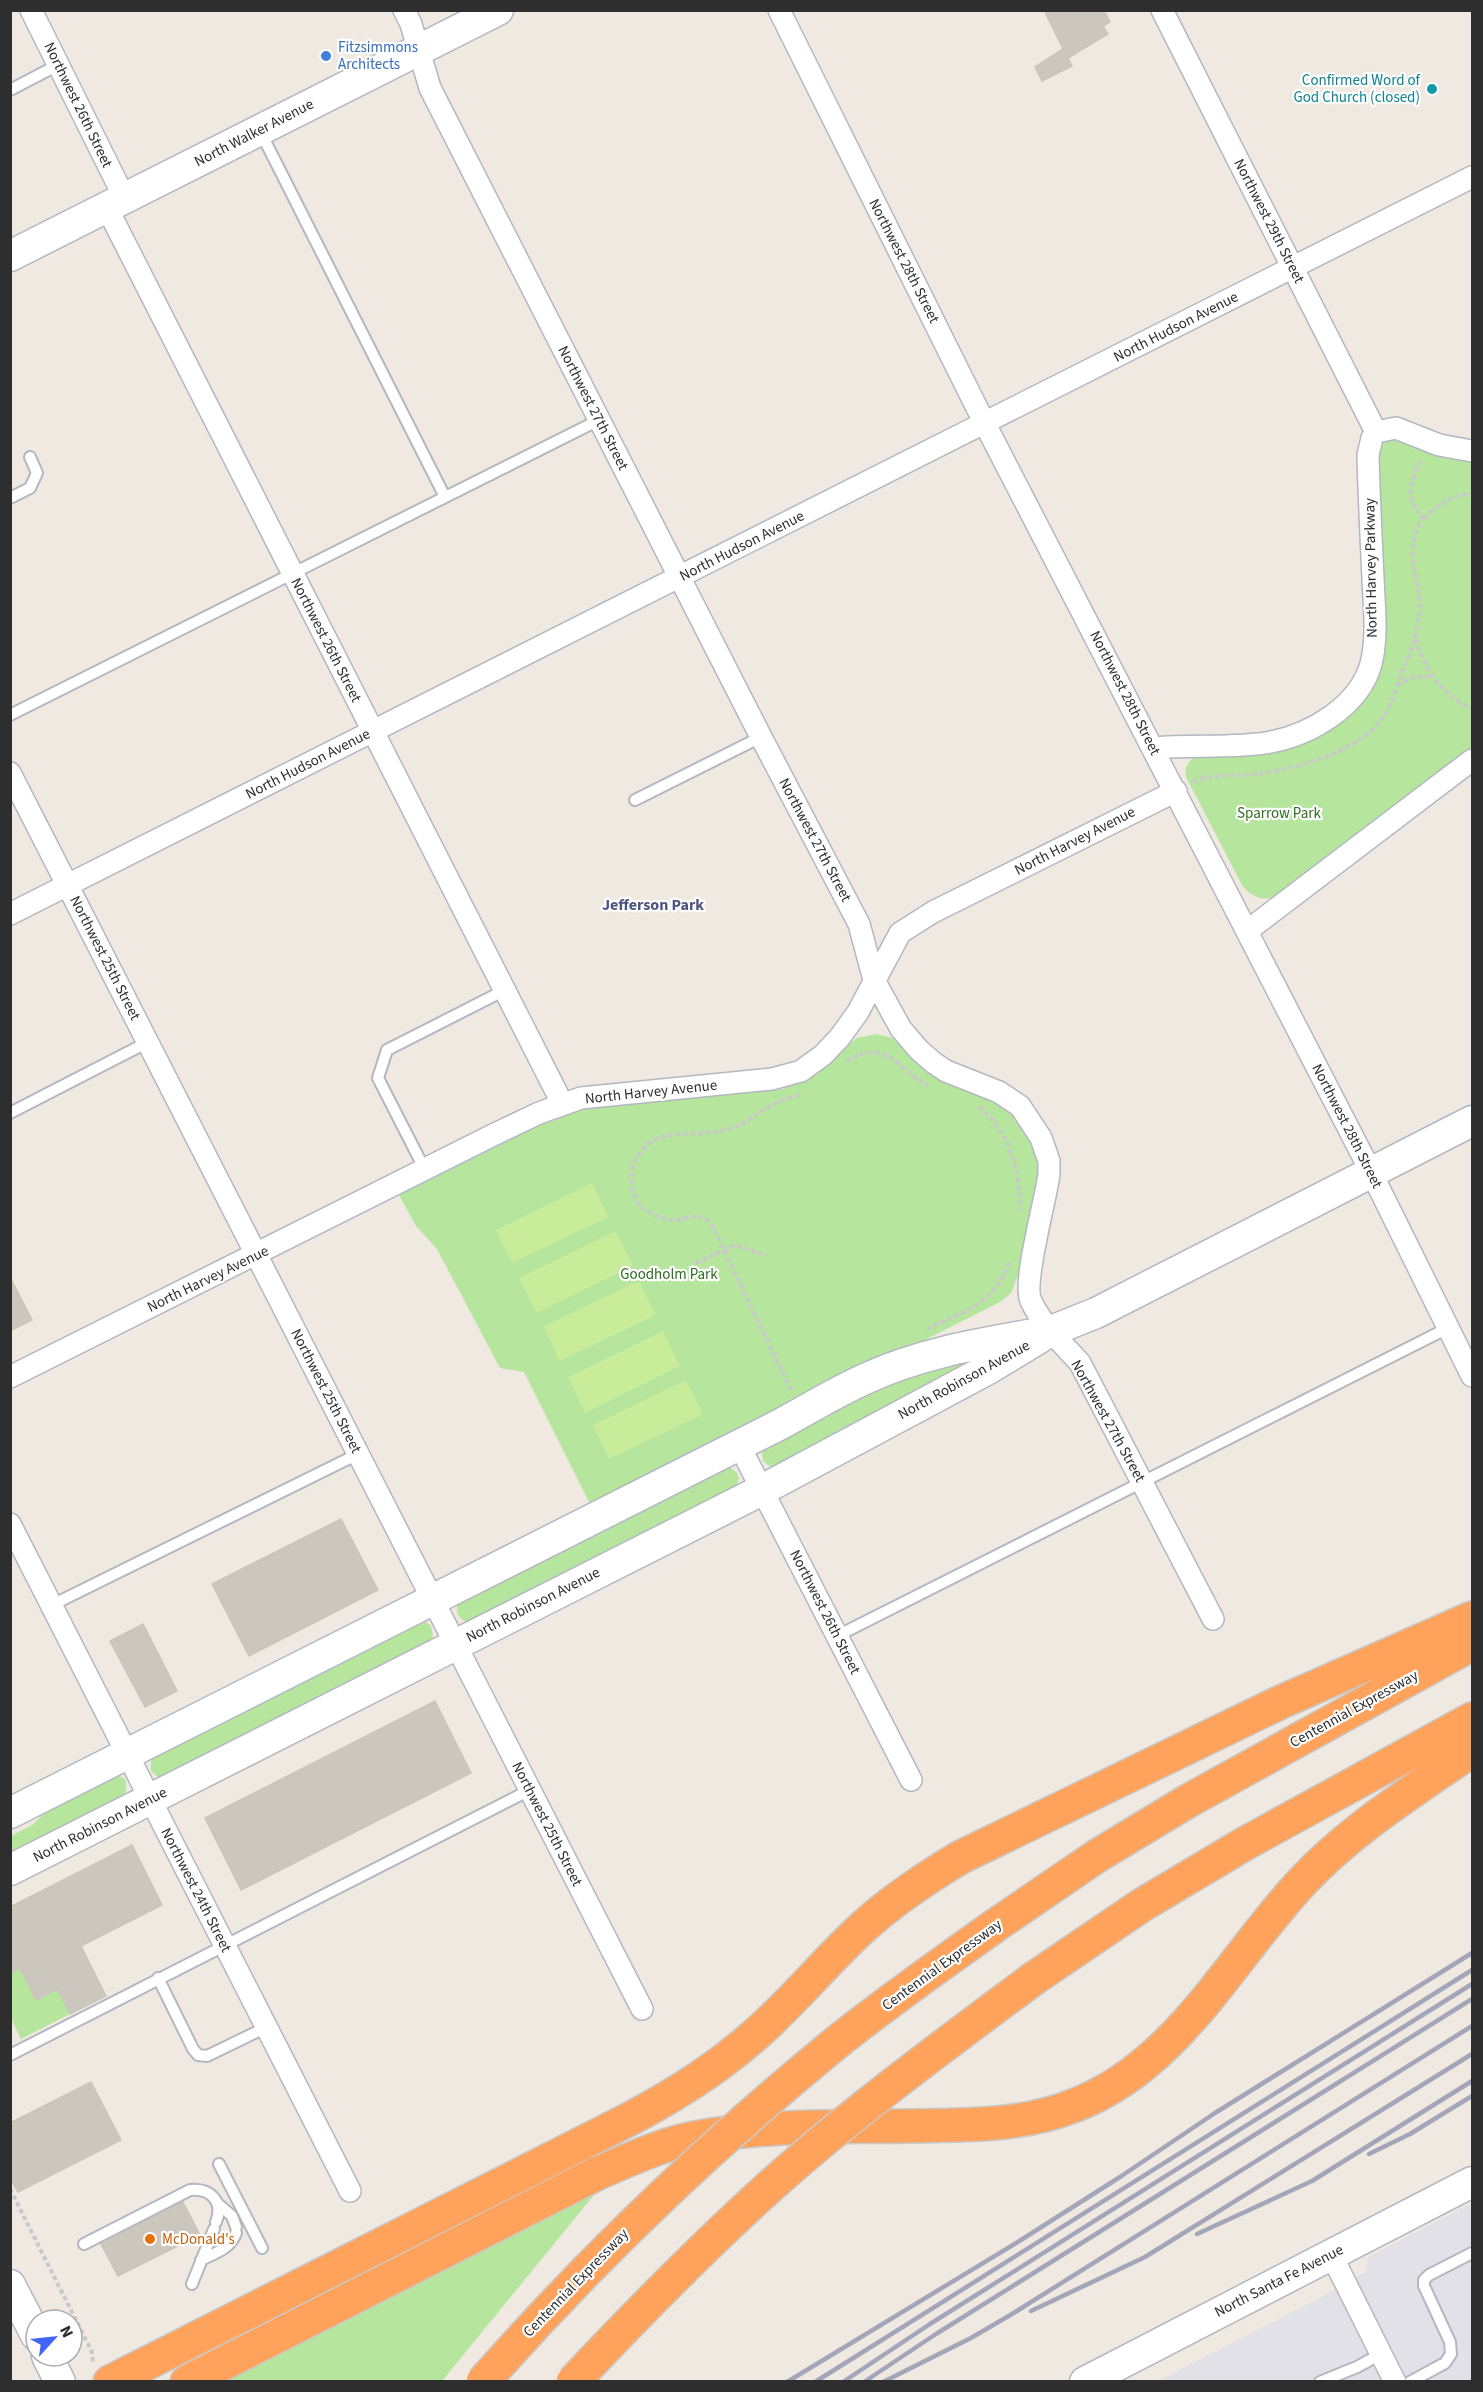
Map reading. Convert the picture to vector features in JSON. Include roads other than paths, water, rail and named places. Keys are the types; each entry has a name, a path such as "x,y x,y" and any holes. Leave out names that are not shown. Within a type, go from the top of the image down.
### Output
{"highway":[{"path":"101,2373 604,2133 683,2089 717,2066 757,2034 863,1927 923,1880 961,1857 1281,1702 1473,1618"},
{"name":"Centennial Expressway","path":"483,2382 521,2339 630,2228 740,2126 831,2047 913,1984 1097,1856 1188,1801 1473,1644"},
{"path":"573,2382 667,2282 768,2188 904,2075 1033,1979 1142,1905 1227,1854 1473,1719"},
{"path":"192,2380 598,2173 643,2153 700,2137 787,2129 952,2125 1022,2120 1058,2112 1102,2094 1126,2079 1164,2048 1269,1919 1304,1880 1335,1851 1359,1829 1473,1750"}],"street":[{"name":"Northwest 26th Street","path":"31,10 58,65 116,203 293,574 562,1103"},
{"name":"Northwest 27th Street","path":"404,10 430,88 760,737 859,924 874,980 901,1029 918,1050 946,1071 999,1092 1020,1106 1041,1138 1049,1161 1049,1174 1027,1284 1030,1301 1051,1331 1080,1364 1213,1619"},
{"name":"North Walker Avenue","path":"10,256 498,10"},
{"name":"Northwest 28th Street","path":"779,10 985,424 1154,748 1473,1376"},
{"name":"Northwest 29th Street","path":"1162,10 1376,432"},
{"name":"North Hudson Avenue","path":"10,914 1473,177"},
{"path":"1376,432 1396,428 1439,445 1473,451"},
{"name":"North Harvey Parkway","path":"1154,748 1258,744 1286,738 1317,725 1338,710 1355,694 1365,680 1371,664 1374,617 1368,455 1372,438 1376,432"},
{"path":"1246,931 1473,760"},
{"name":"Northwest 25th Street","path":"10,773 642,2009"},
{"name":"North Harvey Avenue","path":"10,1377 562,1103 595,1096 772,1079 801,1071 823,1055 840,1037 858,1012 900,933 912,924 1176,791"},
{"name":"North Robinson Avenue","path":"10,1870 762,1490 990,1368 1051,1331 1096,1313 1473,1121"},
{"name":"North Robinson Avenue","path":"10,1813 739,1445 865,1379 920,1358 980,1343 1051,1331"},
{"name":"Northwest 26th Street","path":"739,1445 911,1780"},
{"name":"Northwest 24th Street","path":"10,1524 350,2191"},
{"name":"North Santa Fe Avenue","path":"1085,2382 1473,2182"},
{"path":"1331,2254 1395,2382"},
{"path":"10,2285 24,2312"},
{"path":"53,2368 60,2382"}],"lane":[{"path":"10,90 58,65"},
{"path":"260,130 445,497"},
{"path":"10,715 599,420"},
{"path":"10,498 30,488 37,473 30,457"},
{"path":"634,800 760,737"},
{"path":"425,1170 378,1078 387,1050 505,990"},
{"path":"10,1113 148,1042"},
{"path":"837,1636 1448,1328"},
{"path":"52,1605 358,1454"},
{"path":"10,2055 530,1790"},
{"path":"158,1978 198,2055 207,2056 267,2027"},
{"path":"219,2164 262,2248"},
{"path":"84,2244 190,2190 201,2189 212,2195 218,2204 232,2216 236,2230 233,2242 201,2260"},
{"path":"192,2284 219,2214 218,2204"},
{"path":"1410,2382 1445,2362 1451,2354 1450,2342 1424,2286 1424,2280 1429,2275 1473,2253"},
{"path":"1320,2382 1357,2367 1381,2354"}],"railway":[{"path":"787,2382 1021,2240 1215,2113 1472,1953"},
{"path":"815,2382 1472,1970"},
{"path":"843,2382 930,2324 1472,1984"},
{"path":"864,2382 936,2334 1472,1999"},
{"path":"883,2382 971,2338 1012,2314 1472,2026"},
{"path":"1031,2311 1145,2257 1472,2054"},
{"path":"1197,2234 1312,2181 1472,2081"},
{"path":"1369,2154 1410,2134 1472,2096"}],"place":[{"name":"Fitzsimmons Architects","path":"326,56"},
{"name":"Confirmed Word of God Church (closed)","path":"1432,89"},
{"name":"McDonald's","path":"150,2239"}],"district":[{"name":"Jefferson Park","path":"653,905"}],"park label":[{"name":"Sparrow Park","path":"1279,813"},
{"name":"Goodholm Park","path":"669,1274"}]}
